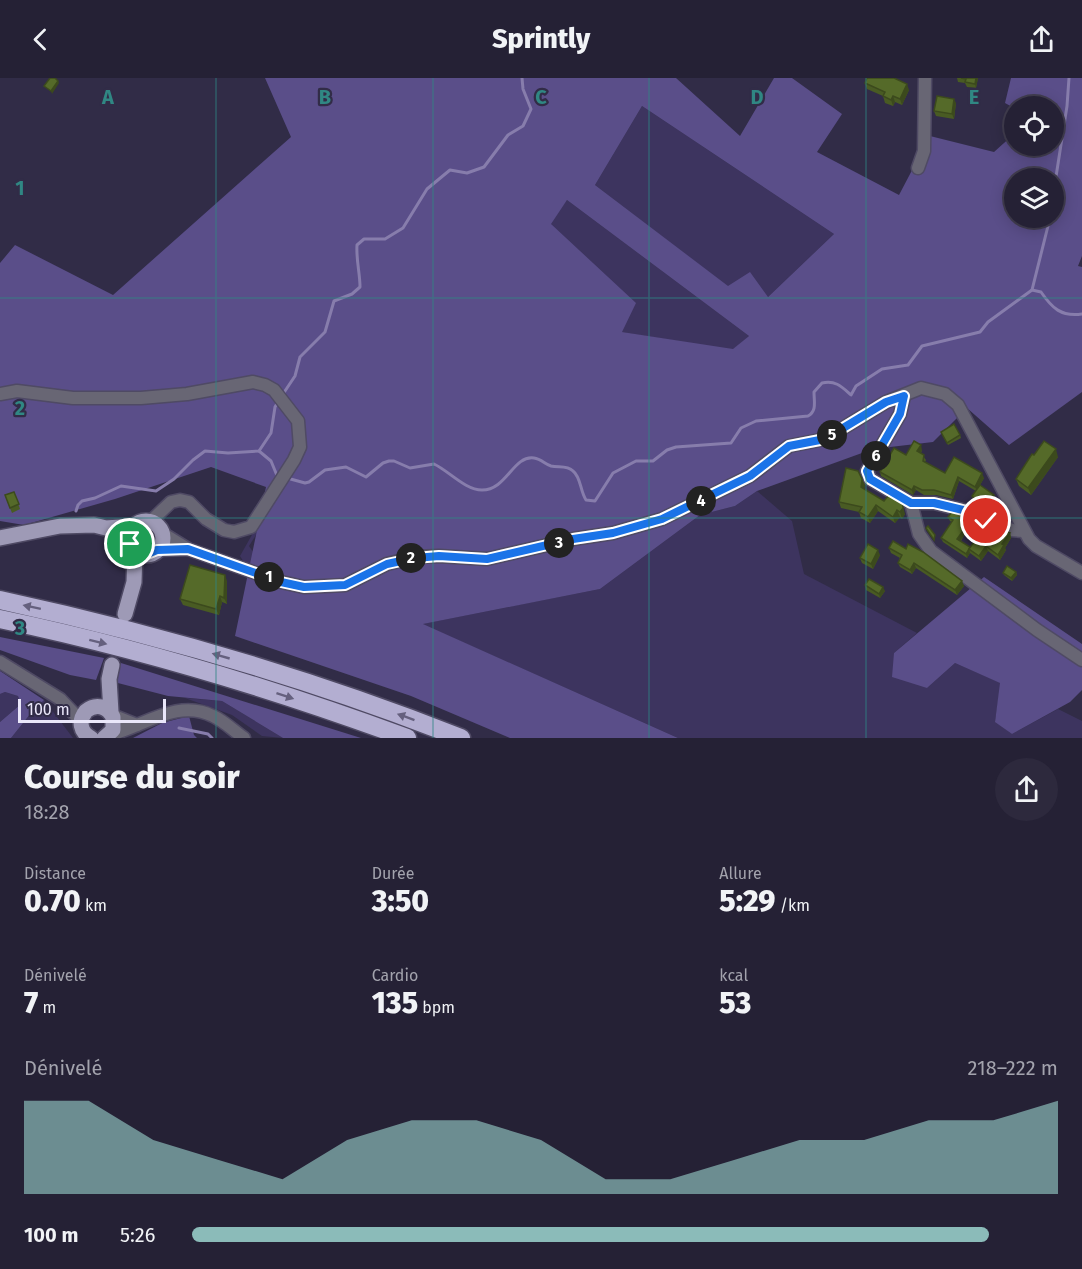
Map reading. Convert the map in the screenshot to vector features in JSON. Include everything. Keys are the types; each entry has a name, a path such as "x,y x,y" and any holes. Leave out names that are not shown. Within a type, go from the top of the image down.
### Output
{"highway":[{"path":"0,600 93,621 220,656 350,697 461,738"},
{"path":"0,619 93,640 219,675 334,711 408,738"}],"main road":[{"path":"106,528 134,526 143,521 157,527 162,542 143,550"},
{"path":"0,537 60,526 94,525 106,528 143,550"},
{"path":"134,526 130,533 143,550"},
{"path":"125,614 143,550"},
{"path":"91,738 83,732 88,712 110,672 111,714 114,726 106,736"},
{"path":"88,712 101,706 111,714"}],"street":[{"path":"918,168 924,151 925,78"},
{"path":"0,394 17,391 73,398 141,398 253,382 274,390 298,421 300,447 251,526 234,532 215,525 189,502 180,500 171,502 163,508 157,527 188,549 281,582 304,587 345,585 387,564 415,558 439,556 487,559 573,539 613,533 662,519 750,476 789,446 825,439 886,402 921,388 929,388 945,394 958,405 1023,531 1036,546 1082,573"},
{"path":"904,396 900,414 867,471 870,479 911,503 934,503 967,511 986,521 1012,530 1023,531"},
{"path":"911,503 919,534 931,550 1029,624 1082,660"},
{"path":"143,550 188,549"},
{"path":"0,662 60,699 88,712"},
{"path":"106,736 182,710 213,716 244,738"},
{"path":"111,714 137,725"},
{"path":"227,725 237,738"}],"shaded area":[{"path":"265,78 676,78 740,136 774,78 792,78 842,114 817,152 899,195 930,136 994,152 1004,143 1004,156 1064,156 1064,96 1007,96 1011,78 1082,78 1082,256 1078,266 1082,267 1082,392 1009,445 967,408 933,442 873,449 757,491 735,506 700,515 600,589 423,624 678,738 510,738 411,696 235,636 266,487 211,467 115,499 24,525 0,521 0,263 15,245 113,295 291,137","holes":["642,106 834,234 768,297 750,272 728,286 595,185","567,200 749,336 733,349 622,332 636,303 551,224"]},
{"path":"642,106 834,234 768,297 728,287 595,185"},
{"path":"567,200 749,336 733,350 621,332 550,223"},
{"path":"757,491 792,521 804,574 917,633 894,653 927,688 955,663 1001,683 995,721 1012,734 1058,709 1082,721 1082,738 678,738 422,624 600,589 700,515 735,506"},
{"path":"262,517 266,519 249,546 260,562 287,571 245,564 240,556"},
{"path":"984,577 1082,644 1082,690 1070,702 1012,734 995,722 1000,683 955,663 927,688 892,677 894,653"},
{"path":"0,637 104,658 96,680 70,675 0,650"},
{"path":"121,663 361,738 283,738 222,701 168,696 114,682"},
{"path":"0,671 44,700 11,738 0,738 0,722 21,704 18,696 5,692 0,694"},
{"path":"5,692 18,696 21,704 0,722 0,694"},
{"path":"185,698 222,701 283,738 262,736 232,715"},
{"path":"44,700 73,738 11,738 31,713"},
{"path":"189,716 197,738 133,738 162,723"}],"building":[{"path":"50,78 58,81 51,91 44,86"},
{"path":"867,78 894,78 907,84 900,99 893,96 891,100 883,96 885,92 865,83"},
{"path":"961,78 976,78 975,84 965,82 966,79"},
{"path":"937,96 954,99 952,114 934,111"},
{"path":"954,424 960,435 947,443 941,432"},
{"path":"914,441 921,445 917,451 924,455 923,461 945,473 954,457 982,473 975,487 958,477 951,495 934,490 922,490 914,486 912,490 880,472 894,448 906,455"},
{"path":"1044,441 1056,449 1028,488 1016,479 1032,454 1034,455"},
{"path":"846,468 858,471 862,479 861,487 884,501 889,495 902,502 903,508 900,512 897,510 893,517 876,505 868,517 859,512 862,507 839,502"},
{"path":"980,485 994,495 984,508 971,502 974,498 972,496"},
{"path":"14,492 19,504 10,508 5,495"},
{"path":"952,512 967,517 961,525 965,528 957,539 970,547 966,554 941,538 953,520 948,517"},
{"path":"928,526 935,535 934,540 926,528"},
{"path":"992,527 1010,533 998,555 986,546 979,556 969,549 976,539 981,542"},
{"path":"893,541 906,549 908,544 923,552 962,581 955,590 914,563 910,570 898,563 902,555 889,548"},
{"path":"868,544 878,550 871,564 860,558"},
{"path":"190,565 225,575 224,598 220,596 216,609 180,599"},
{"path":"1007,566 1016,572 1011,578 1003,573"},
{"path":"869,579 883,587 879,594 865,585"}],"waterway":[{"path":"283,394 295,376 300,357 325,332 334,301 352,294 360,287 357,245 364,239 385,239 403,228 427,189 450,170 467,173 484,167 508,135 523,126 531,109 523,89 522,78"},
{"path":"1057,168 1069,78"},
{"path":"1032,290 1048,228"},
{"path":"287,478 305,483 325,470 346,467 366,477 383,463 394,461 410,468 434,464 463,484 482,490 498,485 521,462 534,458 551,466 571,469 578,477 586,500 595,501 613,473 636,461 653,461 667,450 676,447 731,443 741,428 756,421 808,416 814,409 814,392 822,383 835,383 851,395 856,386 882,369 908,365 922,346 980,332 988,322 1032,290 1041,292 1053,307 1063,313 1082,314"},
{"path":"76,511 82,501 95,498 121,486 156,491 174,479 205,451 228,453 259,451 271,433 275,407 278,402"},
{"path":"259,451 271,461 278,478"},
{"path":"179,728 208,734 212,738"}],"route":[{"path":"130,544 135,551 145,555 157,550 188,549 281,582 304,587 345,585 387,564 415,558 439,556 487,559 573,539 613,533 662,519 750,476 789,446 825,439 886,402 904,396 900,414 867,471 870,479 911,503 934,503 967,511 986,521"}]}
